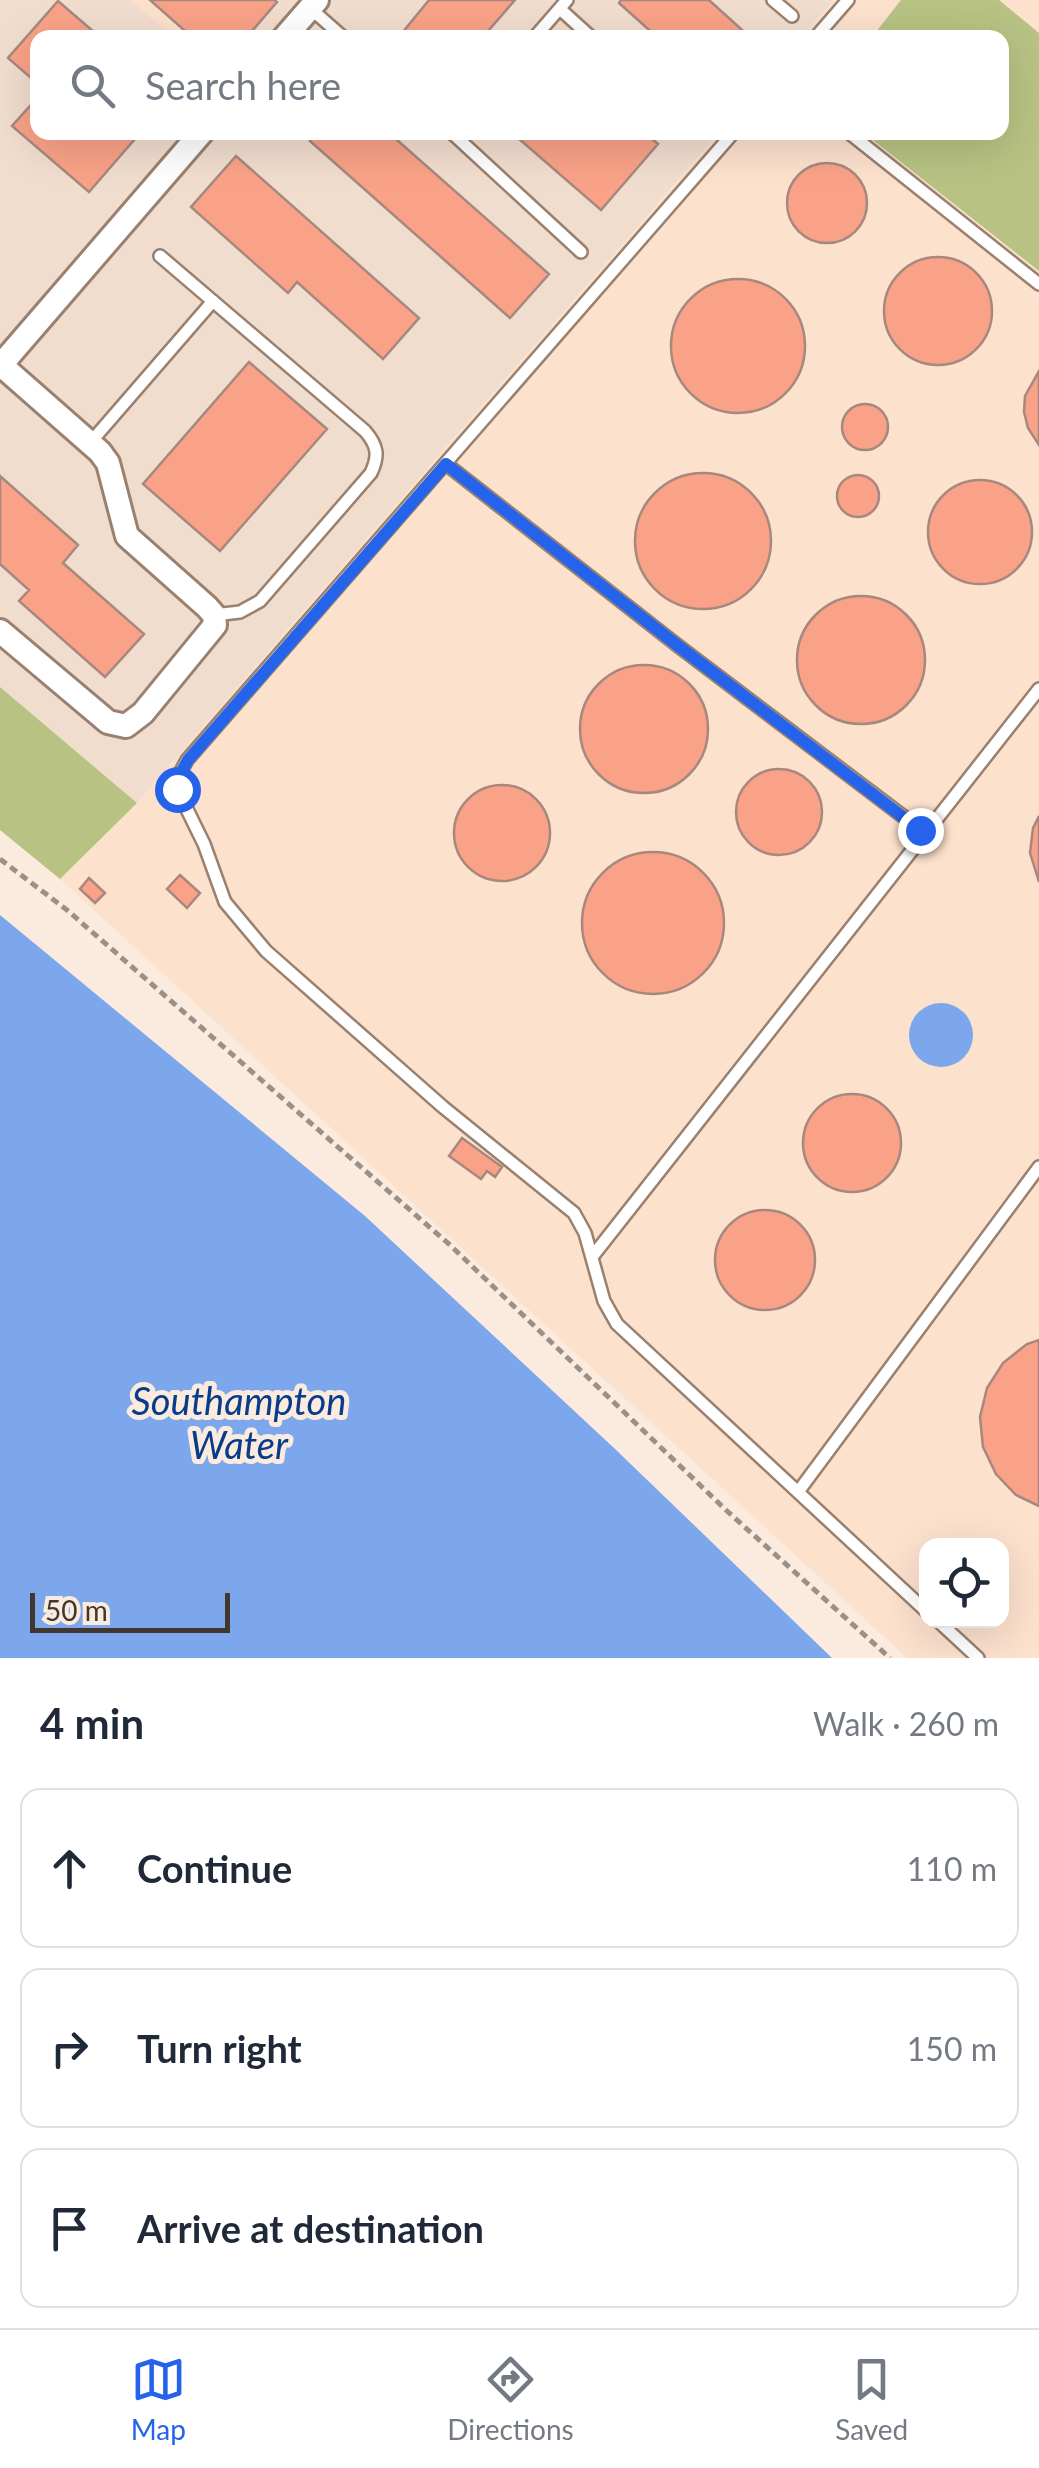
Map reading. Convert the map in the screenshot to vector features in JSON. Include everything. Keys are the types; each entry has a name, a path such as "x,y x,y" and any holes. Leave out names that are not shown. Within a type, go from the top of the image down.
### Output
{"street":[{"path":"291,30 313,4"},
{"path":"0,630 108,722 126,726 143,713 215,625 214,615 127,536 108,463 0,366 195,140"}],"lane":[{"path":"773,0 792,16"},
{"path":"823,30 848,0"},
{"path":"313,4 337,30"},
{"path":"541,30 564,4 585,30"},
{"path":"461,140 581,252"},
{"path":"727,140 188,760 177,780 177,789 204,844 225,902 256,940 443,1107 564,1204 580,1222 604,1302 616,1324 919,1604"},
{"path":"858,140 1039,284"},
{"path":"160,256 365,431 377,450 371,473 260,601 240,612 214,615"},
{"path":"90,443 213,300"},
{"path":"446,464 925,833"},
{"path":"592,1257 1039,688"},
{"path":"798,1492 1039,1166"},
{"path":"946,1628 978,1658"}],"path":[{"path":"0,859 67,910 450,1246 727,1510 890,1658"}],"shaded area":[{"path":"0,0 834,0 808,30 30,30 30,140 713,140 137,803 0,687"},
{"path":"131,0 280,0 254,30 164,30"},
{"path":"834,0 1039,0 1039,1658 907,1658 60,879 137,803 713,140 1009,140 1009,30 807,30"}],"green space":[{"path":"901,0 999,0 1039,33 1039,271 873,140 1009,140 1009,30 877,30"},
{"path":"0,687 137,803 60,879 0,830"}],"water":[{"name":"Southampton Water","path":"0,915 365,1216 832,1658 0,1658"},
{"path":"941,1003 963,1013 973,1035 963,1057 941,1067 919,1057 909,1035 919,1013"}],"building":[{"path":"150,0 277,2 253,30 184,30"},
{"path":"429,0 515,0 489,30 405,30"},
{"path":"709,0 742,30 649,30 619,3"},
{"path":"58,1 92,30 33,30"},
{"path":"30,33 30,77 8,58"},
{"path":"30,106 30,140 134,140 89,192 12,126"},
{"path":"397,140 549,274 510,318 310,141"},
{"path":"520,140 653,140 658,144 601,210"},
{"path":"236,156 419,318 383,359 297,282 288,293 191,207"},
{"path":"819,163 835,163 856,174 867,203 856,232 835,243 819,243 805,237 793,225 787,211 787,195 793,181 805,169"},
{"path":"938,257 959,261 976,273 988,290 992,311 988,332 976,349 959,361 938,365 917,361 900,349 888,332 884,311 888,290 900,273 917,261"},
{"path":"738,279 764,284 786,298 800,320 805,346 800,372 786,394 764,408 738,413 712,408 690,394 676,372 671,346 676,320 690,298 712,284"},
{"path":"249,362 327,429 220,551 143,484"},
{"path":"1039,371 1039,445 1024,412 1025,396"},
{"path":"865,404 881,411 888,427 881,443 865,450 849,443 842,427 849,411"},
{"path":"703,473 729,478 751,493 766,515 771,541 766,567 751,589 729,604 703,609 677,604 655,589 640,567 635,541 640,515 655,493 677,478"},
{"path":"858,475 873,481 879,496 873,511 858,517 843,511 837,496 843,481"},
{"path":"0,476 78,545 63,563 144,634 105,677 19,601 29,590 0,564"},
{"path":"980,480 1000,484 1017,495 1028,512 1032,532 1028,552 1017,569 1000,580 980,584 960,580 943,569 932,552 928,532 932,512 943,495 960,484"},
{"path":"861,596 886,601 906,615 920,635 925,660 920,685 906,705 886,719 861,724 836,719 816,705 802,685 797,660 802,635 816,615 836,601"},
{"path":"644,665 668,670 689,684 703,705 708,729 703,753 689,774 668,788 644,793 620,788 599,774 585,753 580,729 585,705 599,684 620,670"},
{"path":"779,769 803,776 815,788 822,812 815,836 803,848 779,855 755,848 743,836 736,812 743,788 755,776"},
{"path":"502,785 520,789 536,799 546,815 550,833 546,851 536,867 520,877 502,881 484,877 468,867 458,851 454,833 458,815 468,799 484,789"},
{"path":"1039,816 1039,882 1030,853"},
{"path":"653,852 680,857 703,873 719,896 724,923 719,950 703,973 680,989 653,994 626,989 603,973 587,950 582,923 587,896 603,873 626,857"},
{"path":"180,875 200,893 187,908 167,889"},
{"path":"89,878 105,893 95,903 80,889"},
{"path":"852,1094 871,1098 887,1108 897,1124 901,1143 897,1162 887,1178 871,1188 852,1192 833,1188 817,1178 807,1162 803,1143 807,1124 817,1108 833,1098"},
{"path":"462,1138 502,1167 495,1177 487,1171 481,1179 449,1156"},
{"path":"765,1210 793,1218 807,1232 815,1260 807,1288 793,1302 765,1310 737,1302 723,1288 715,1260 723,1232 737,1218"},
{"path":"1039,1340 1039,1506 1016,1495 996,1474 983,1447 980,1417 987,1388 1003,1363 1027,1344"}],"route":[{"path":"177,789 180,770 188,760 446,464 920,830"}]}
